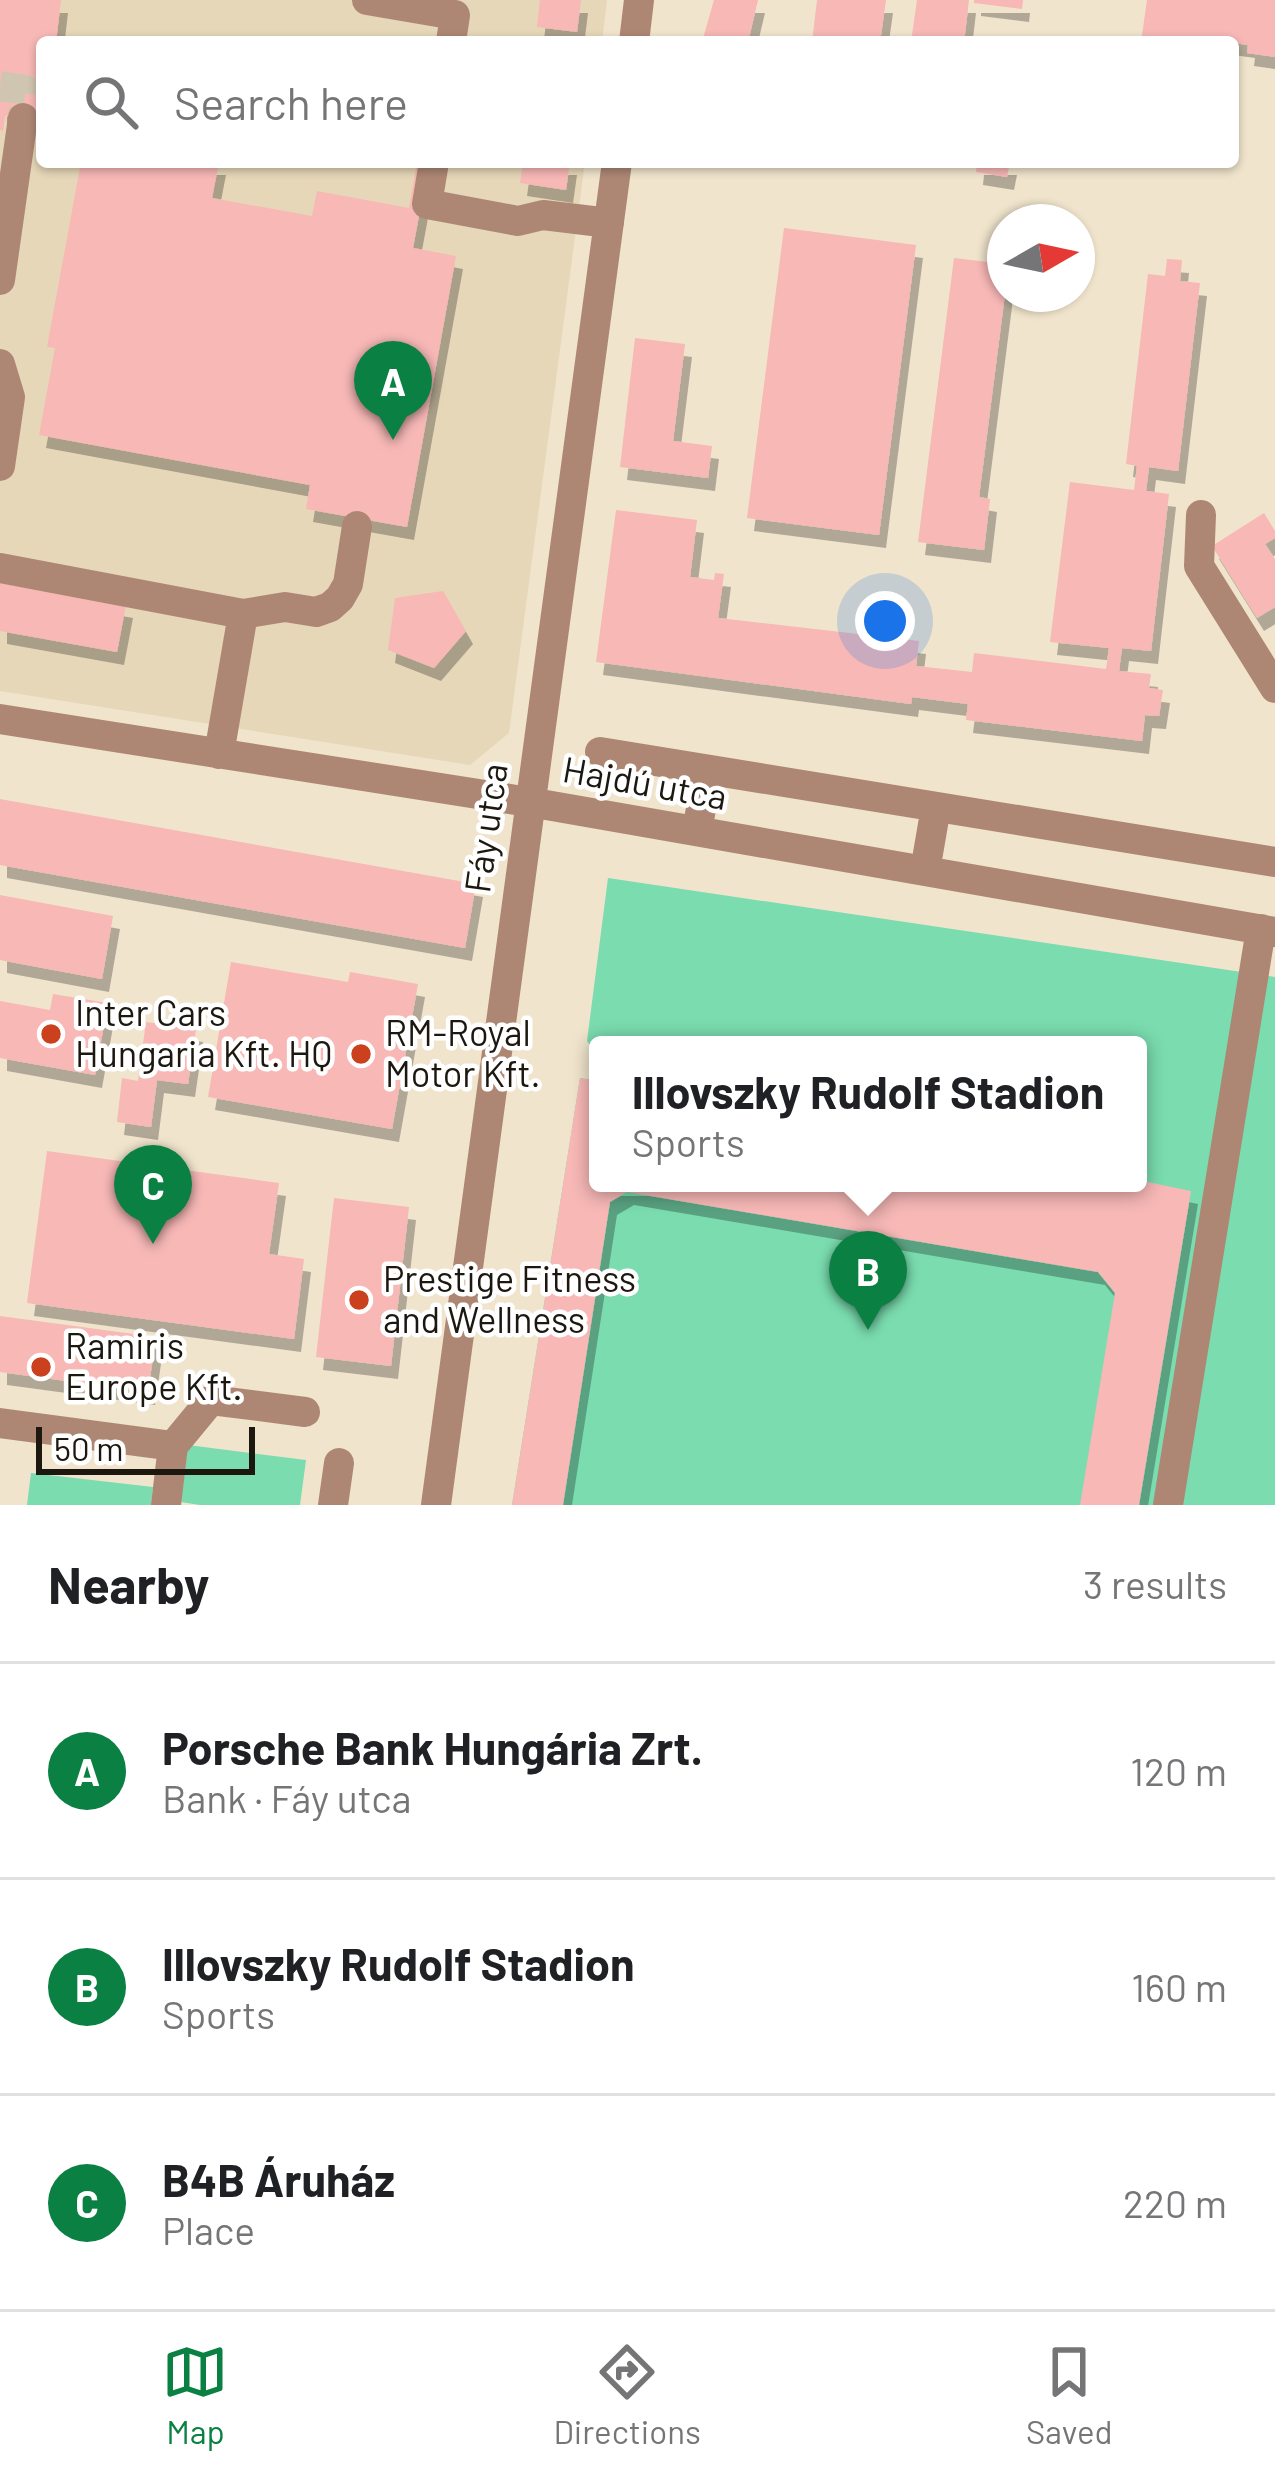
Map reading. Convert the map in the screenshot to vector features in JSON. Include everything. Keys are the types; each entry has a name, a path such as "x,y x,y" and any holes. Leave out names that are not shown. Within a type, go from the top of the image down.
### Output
{"street":[{"path":"367,0 455,15 453,36"},
{"path":"635,36 639,0"},
{"path":"0,280 23,118"},
{"path":"433,168 428,204 518,220 543,215 608,223"},
{"name":"Fáy utca","path":"436,1505 616,168"},
{"path":"0,364 10,397 0,466"},
{"path":"1201,515 1199,566 1275,688"},
{"path":"0,568 243,614 285,607 316,612 330,607 348,584 357,526"},
{"path":"219,754 243,614"},
{"name":"Hajdú utca","path":"0,718 529,802 1268,931"},
{"path":"600,752 1275,862"},
{"path":"697,831 708,770"},
{"path":"925,871 936,807"},
{"path":"1168,1505 1268,931"},
{"path":"166,1505 173,1446 211,1400 305,1412"},
{"path":"0,1423 173,1446"},
{"path":"333,1505 339,1463"}],"shaded area":[{"path":"0,0 607,0 603,36 36,36 36,168 584,168 509,733 470,765 0,691"}],"green space":[{"path":"608,878 1275,977 1275,1505 512,1505 580,1078 589,1080 589,1192 1147,1192 1147,1036 589,1036 587,1041"},
{"path":"188,1445 306,1460 300,1505 181,1502"},
{"path":"31,1473 153,1487 151,1505 27,1505"}],"building":[{"path":"0,0 61,0 57,36 36,36 36,120 5,116 0,130"},
{"path":"540,0 581,0 577,32 537,27"},
{"path":"714,0 758,0 749,36 704,36"},
{"path":"817,0 886,0 881,36 813,36"},
{"path":"917,0 969,0 965,36 912,36"},
{"path":"974,0 1023,0 1022,9"},
{"path":"1147,0 1275,0 1275,57 1247,53 1248,45 1239,44 1239,36 1142,36"},
{"path":"80,168 218,168 212,198 312,216 317,191 409,208 416,168 428,168 413,248 456,256 407,527 306,509 310,485 39,435 55,348 47,347"},
{"path":"522,168 569,168 566,190 520,183"},
{"path":"976,168 1009,168 1007,177 976,172"},
{"path":"784,228 916,245 879,535 747,518"},
{"path":"954,258 987,262 987,312 1003,312 979,497 990,499 984,550 918,542"},
{"path":"1167,259 1182,260 1180,281 1200,283 1178,471 1149,467 1146,491 1169,494 1151,651 1122,648 1119,671 1151,674 1149,688 1163,690 1159,716 1145,715 1142,741 966,720 968,704 912,697 911,704 596,662 616,510 697,520 690,577 714,580 715,573 724,574 718,618 919,641 916,666 972,672 974,653 1106,669 1109,648 1050,642 1070,482 1134,490 1137,466 1126,464 1148,274 1165,276"},
{"path":"635,338 685,344 673,441 712,446 708,478 620,467"},
{"path":"1264,513 1275,531 1275,538 1265,544 1275,559 1275,607 1257,618 1212,546"},
{"path":"0,583 126,605 117,652 0,631"},
{"path":"443,591 466,631 434,668 388,650 395,598"},
{"path":"0,799 476,884 465,948 0,865"},
{"path":"0,895 113,916 102,979 0,960"},
{"path":"231,962 348,982 350,972 418,984 392,1129 208,1097"},
{"name":"Inter Cars Hungaria Kft. HQ","path":"53,994 108,1003 95,1075 0,1058 0,1001 50,1010"},
{"path":"146,1022 196,1029 188,1084 157,1080 151,1127 117,1122 122,1078 138,1081"},
{"path":"580,1078 589,1080 589,1192 627,1192 610,1202 563,1505 512,1505"},
{"path":"47,1151 279,1183 269,1254 304,1259 294,1339 27,1303"},
{"path":"1147,1182 1191,1191 1139,1505 1080,1505 1115,1293 1098,1272 627,1192 1147,1192"},
{"path":"334,1198 409,1207 391,1366 316,1357"},
{"path":"0,1316 156,1337 148,1392 0,1372"}],"tunnel":[{"path":"0,86 26,90 23,118"}],"place":[{"name":"Porsche Bank Hungária Zrt.","path":"393,440"},
{"name":"Inter Cars Hungaria Kft. HQ","path":"51,1034"},
{"name":"RM-Royal Motor Kft.","path":"361,1054"},
{"name":"B4B Áruház","path":"153,1244"},
{"name":"Prestige Fitness and Wellness","path":"359,1300"},
{"name":"Illovszky Rudolf Stadion","path":"868,1330"},
{"name":"Ramiris Europe Kft.","path":"41,1367"}]}
